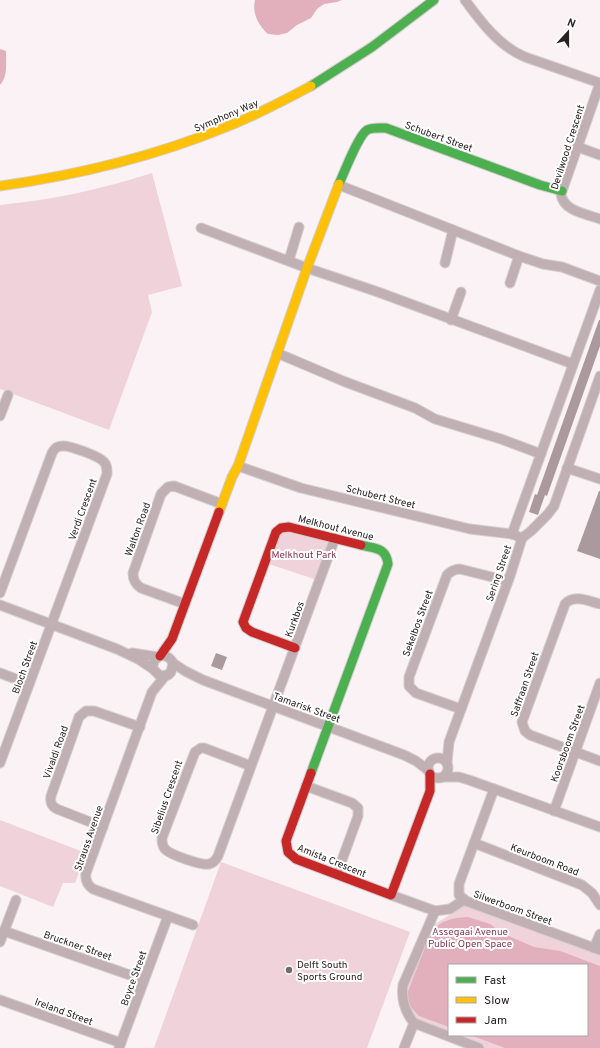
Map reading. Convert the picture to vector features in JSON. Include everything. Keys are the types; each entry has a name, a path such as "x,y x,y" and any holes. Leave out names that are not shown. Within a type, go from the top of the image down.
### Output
{"street":[{"name":"Symphony Way","path":"0,186 58,178 98,169 174,147 239,122 282,102 332,74 391,34 434,0"},
{"path":"465,0 488,29 513,52 600,83"},
{"name":"Devilwood Crescent","path":"600,83 562,191 563,201 568,207 600,219"},
{"name":"Schubert Street","path":"159,656 172,639 232,477 238,466 307,268 339,185 360,138 367,130 386,128 540,185 562,191"},
{"path":"578,146 600,155"},
{"path":"339,185 519,256 543,264 562,267 600,281"},
{"path":"289,260 299,227"},
{"path":"201,228 573,364"},
{"path":"445,263 453,230"},
{"path":"510,283 519,256"},
{"path":"512,534 600,290"},
{"path":"451,320 461,292"},
{"path":"277,353 342,381 415,408 435,419 501,439 541,454"},
{"name":"Sering Street","path":"447,764 449,742 522,538 552,510 600,376"},
{"path":"0,416 8,395"},
{"name":"Verdi Crescent","path":"0,593 54,450 60,446 67,446 102,460 106,465 107,474 51,624"},
{"name":"Schubert Street","path":"238,466 301,488 470,529 512,534 522,538"},
{"path":"567,468 600,479"},
{"name":"Walton Road","path":"185,604 141,588 136,584 133,577 133,573 161,494 168,487 174,486 222,504"},
{"name":"Melkhout Avenue","path":"295,648 252,632 244,625 244,618 276,532 283,527 380,549 387,556 388,564 328,727"},
{"name":"Kurkbos","path":"273,706 335,538"},
{"name":"Sekelbos Street","path":"461,709 416,693 409,686 409,677 449,573 456,569 460,569 508,580"},
{"name":"Saffraan Street","path":"600,604 576,598 570,599 565,604 522,719 523,728 530,735 600,761"},
{"path":"0,605 117,649 138,659 159,675 167,675 171,672 172,662 166,656 117,649"},
{"name":"Bloch Street","path":"0,763 51,624"},
{"name":"Schubert Street","path":"172,639 172,662"},
{"path":"153,670 153,662 159,656"},
{"name":"Tamarisk Street","path":"172,662 185,671 203,680 404,755 416,761 429,772"},
{"name":"Strauss Avenue","path":"153,670 152,692 85,879 88,885 93,888 193,925"},
{"path":"0,673 30,684"},
{"name":"Tamarisk Street","path":"167,675 183,676 203,680"},
{"name":"Strauss Avenue","path":"152,692 167,675"},
{"name":"Koorsboom Street","path":"554,810 600,683"},
{"name":"Sibelius Crescent","path":"251,766 204,748 201,748 195,752 162,838 164,849 170,853 202,864 209,864 215,861 218,856 251,766 273,706"},
{"name":"Vivaldi Road","path":"103,827 57,809 52,806 50,801 79,717 86,711 94,710 140,727"},
{"name":"Amista Crescent","path":"328,727 286,841 286,848 289,854 296,859 391,895"},
{"name":"Sering Street","path":"434,758 449,742"},
{"name":"Tamarisk Street","path":"404,755 434,758"},
{"path":"430,791 428,767 434,758 441,759 469,780"},
{"path":"447,764 448,771 430,791 391,895 435,911 450,909 464,900"},
{"path":"429,772 436,778 459,777 469,780 600,828"},
{"path":"306,786 352,803 358,808 358,816 337,874"},
{"name":"Silwerboom Street","path":"494,789 459,884 458,892 464,900 597,949"},
{"name":"Keurboom Road","path":"474,843 582,885 592,893 600,905"},
{"path":"0,942 16,900"},
{"path":"435,911 403,985 402,992 404,1007 414,1023 479,1048"},
{"name":"Boyce Street","path":"120,1046 168,916"},
{"name":"Bruckner Street","path":"4,931 144,980"},
{"path":"597,949 600,934"},
{"name":"Ireland Street","path":"0,1000 120,1046"},
{"path":"404,1048 414,1023"}],"green space":[{"path":"152,173 182,286 148,295 152,312 109,430 0,389 0,205 77,193"},
{"name":"Melkhout Park","path":"281,531 326,541 329,546 317,580 269,564"},
{"path":"0,820 86,853 75,883 63,883 53,907 0,886"},
{"name":"Delft South Sports Ground","path":"221,862 410,932 367,1048 154,1048"},
{"name":"Assegaai Avenue Public Open Space","path":"467,904 600,953 600,1048 484,1048 453,1036 588,1036 588,964 448,964 448,1035 416,1022 408,1007 405,994 432,926"}],"shaded area":[{"path":"255,0 342,0 324,4 317,9 311,18 297,25 287,33 278,35 268,34 261,27 254,10"},
{"path":"0,49 6,51 6,64 3,82 0,85"},
{"name":"Assegaai Avenue Public Open Space","path":"468,917 490,924 502,933 534,947 560,951 600,966 600,1048 505,1048 473,1036 588,1036 588,964 448,964 448,1027 419,1016 409,1005 407,994 431,932 443,922"}],"building":[{"path":"599,320 600,346 547,496 545,495 538,515 529,512 535,494 537,495"},
{"path":"600,491 600,559 577,551"},
{"path":"216,653 227,657 222,670 211,666"}],"traffic: fast":[{"path":"311,86 372,47 434,0"},
{"path":"339,184 363,134 371,128 386,128 540,185 562,191"},
{"path":"311,773 388,564 385,554 375,548 361,545"}],"traffic: slow":[{"path":"0,186 29,182 115,164 199,138 248,118 311,86"},
{"path":"219,512 232,477 238,466 307,268 339,184"}],"traffic: jam":[{"path":"160,656 172,639 219,512"},
{"path":"295,648 252,632 246,628 243,622 276,532 281,528 289,527 361,545"},
{"path":"311,773 286,841 288,852 296,859 391,895 430,791 430,774"}],"place":[{"name":"Delft South Sports Ground","path":"289,970"}]}
